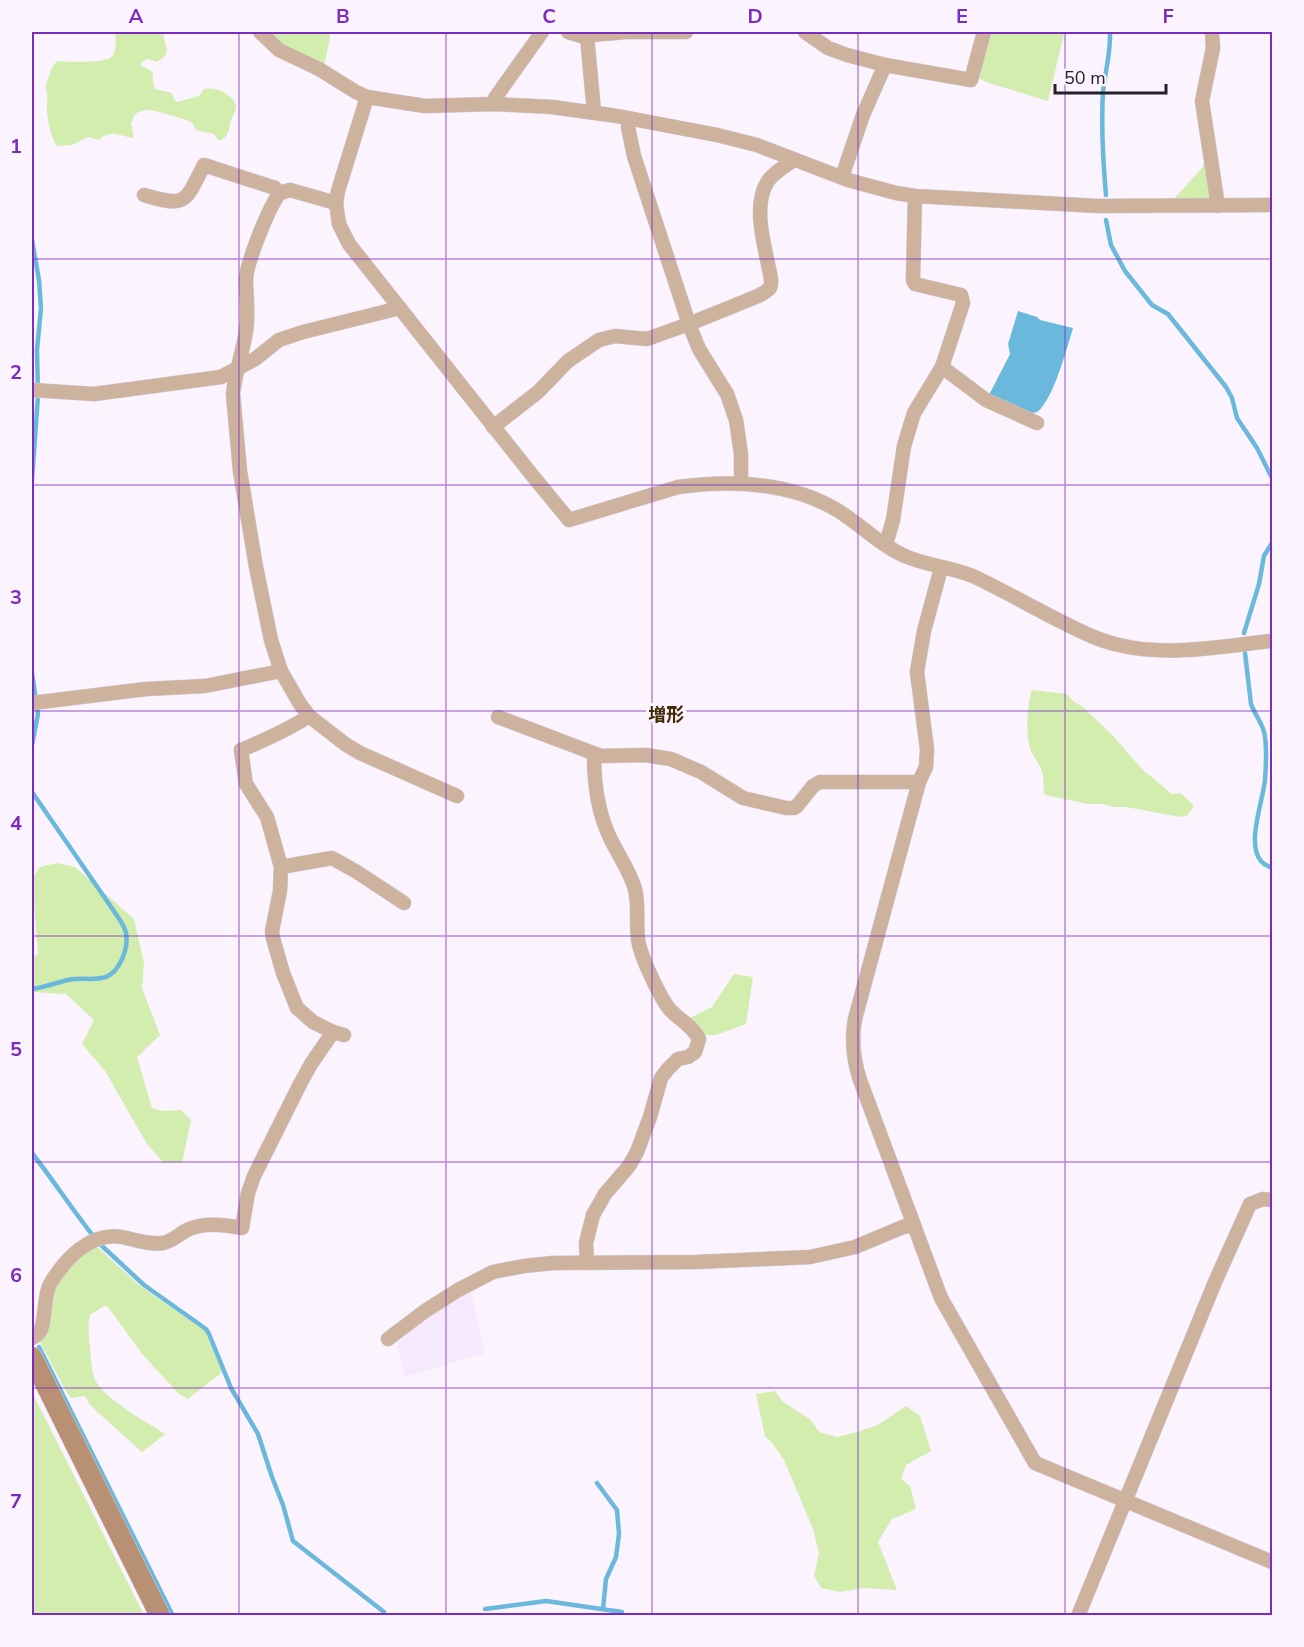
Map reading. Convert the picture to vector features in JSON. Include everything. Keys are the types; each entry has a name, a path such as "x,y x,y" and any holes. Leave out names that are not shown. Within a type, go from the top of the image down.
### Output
{"street":[{"path":"260,32 279,50 319,69 367,97 424,106 494,104 594,112 630,118 757,145 874,188 915,196 1098,206 1272,205"},
{"path":"494,104 495,98 542,32"},
{"path":"568,32 581,36 626,32 686,32"},
{"path":"805,32 836,51 885,65 971,80 984,32"},
{"path":"1212,32 1213,48 1202,101 1218,206"},
{"path":"587,36 594,112"},
{"path":"842,177 863,115 885,65"},
{"path":"367,97 338,191 336,203 339,224 349,244 552,501 570,520 678,487 696,484 741,484 786,490 837,510 903,556 972,576 1082,632 1116,645 1141,650 1168,651 1272,641"},
{"path":"630,118 628,127 634,156 689,324 699,349 727,394 736,420 741,454 741,484"},
{"path":"493,427 538,392 568,361 599,340 615,336 647,339 758,296 770,287 771,278 760,228 761,205 769,180 794,160"},
{"path":"144,195 167,202 182,200 190,193 204,165 275,188 280,194"},
{"path":"336,203 290,190 280,194 250,259 247,276 247,327 233,394 240,471 262,600 281,670 309,716 360,753 457,796"},
{"path":"886,544 893,520 904,446 914,413 942,367 963,299 961,295 915,284 913,280 915,196"},
{"path":"36,391 106,393 221,377 255,359 279,340 400,308"},
{"path":"942,367 986,400 1037,423"},
{"path":"941,568 924,631 917,672 927,749 926,767 919,782 855,1018 852,1049 860,1080 941,1298 1035,1463 1272,1562"},
{"path":"36,703 146,689 204,686 281,670"},
{"path":"32,1338 39,1334 42,1326 47,1294 54,1279 70,1257 84,1246 104,1236 120,1236 144,1242 161,1243 202,1225 242,1228 248,1193 254,1176 311,1064 339,1033 313,1022 297,1008 283,973 272,930 280,891 281,867 267,817 246,784 241,750 291,728 309,716"},
{"path":"498,717 601,756 645,755 671,759 700,772 743,798 790,808 797,806 813,786 820,782 919,782"},
{"path":"587,1263 586,1244 593,1215 605,1194 629,1166 637,1152 661,1078 678,1059 688,1058 695,1052 699,1039 688,1024 667,1006 643,959 638,943 636,891 607,832 600,810 594,777 594,754"},
{"path":"281,867 332,858 404,903"},
{"path":"1078,1616 1215,1282 1250,1204 1263,1199 1272,1200"},
{"path":"388,1339 448,1296 493,1272 554,1263 697,1263 810,1257 855,1247 903,1227 914,1225"},
{"path":"32,1357 160,1616"}],"shaded area":[{"path":"466,1292 471,1293 485,1353 405,1377 397,1346 424,1320"}],"green space":[{"path":"114,32 163,32 167,49 165,56 156,62 145,60 140,65 152,72 155,89 172,93 177,102 199,96 204,89 218,90 230,97 236,104 236,109 225,137 218,140 214,134 196,130 189,121 147,110 135,114 131,124 134,138 112,134 98,140 88,137 72,145 57,146 49,125 45,88 52,67 57,61 76,62 110,58 116,46"},
{"path":"266,32 331,32 324,67 283,44"},
{"path":"987,32 1064,34 1048,101 980,79 978,74"},
{"path":"1205,161 1211,194 1210,201 1171,202 1202,168"},
{"path":"1032,690 1067,694 1113,736 1143,770 1172,794 1181,793 1194,806 1187,816 1181,817 1103,804 1088,804 1045,795 1042,773 1031,751 1027,729"},
{"path":"57,863 75,867 134,919 144,963 142,988 160,1035 137,1057 152,1108 162,1111 181,1110 191,1120 182,1163 164,1163 147,1144 105,1071 82,1044 94,1020 66,994 32,992 32,958 38,954 32,878 40,867"},
{"path":"734,974 753,977 746,1024 716,1035 701,1035 688,1019 712,1007"},
{"path":"95,1245 139,1285 205,1331 222,1371 188,1399 179,1394 143,1355 108,1307 104,1306 90,1315 89,1335 95,1380 116,1402 165,1434 142,1452 90,1405 85,1396 71,1398 39,1340 47,1305 63,1270"},
{"path":"775,1391 783,1402 810,1419 819,1432 837,1437 878,1425 906,1406 920,1416 931,1451 906,1465 901,1479 910,1486 916,1509 892,1519 878,1542 897,1590 863,1588 840,1592 821,1588 814,1576 819,1553 813,1529 784,1460 765,1437 756,1394"},
{"path":"32,1392 144,1615 32,1615"}],"water":[{"path":"1018,311 1040,320 1073,328 1047,400 1041,409 1034,413 989,395 1010,354 1008,344"}],"waterway":[{"path":"1106,195 1102,105 1110,32"},
{"path":"1106,220 1111,245 1125,271 1152,305 1168,314 1226,387 1232,398 1237,418 1257,448 1272,478"},
{"path":"32,240 41,308 32,479"},
{"path":"1244,633 1259,584 1264,556 1272,543"},
{"path":"1245,653 1251,704 1263,728 1266,748 1265,780 1255,844 1261,861 1272,868"},
{"path":"32,673 38,714 32,745"},
{"path":"32,792 120,920 126,931 127,939 125,952 119,964 106,977 73,979 32,989"},
{"path":"32,1153 94,1237"},
{"path":"101,1245 144,1285 206,1329 231,1388 258,1434 293,1541 384,1612"},
{"path":"39,1347 173,1616"},
{"path":"597,1483 617,1510 619,1534 616,1557 606,1579 603,1609"},
{"path":"485,1609 546,1601 622,1612 620,1616"}],"district":[{"name":"増形","path":"666,715"}]}
